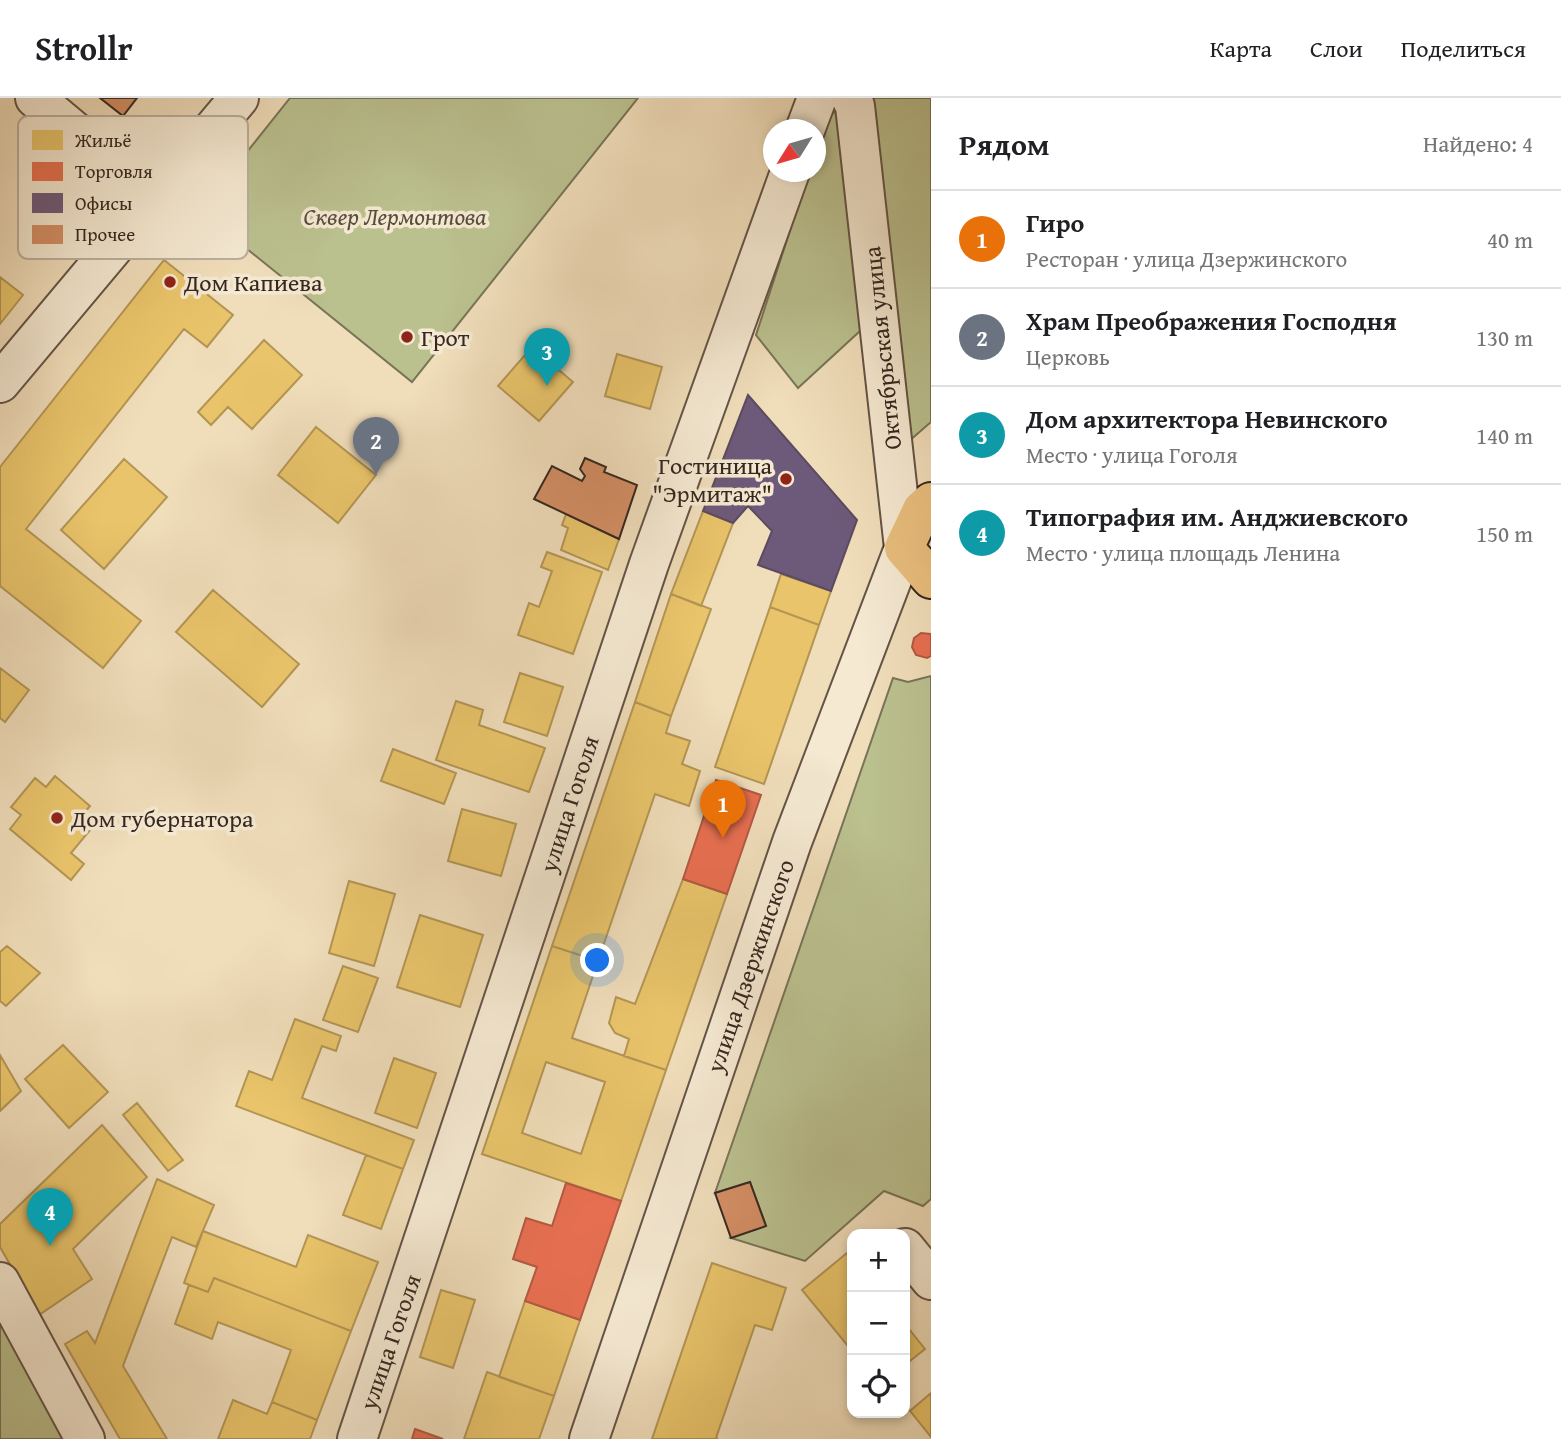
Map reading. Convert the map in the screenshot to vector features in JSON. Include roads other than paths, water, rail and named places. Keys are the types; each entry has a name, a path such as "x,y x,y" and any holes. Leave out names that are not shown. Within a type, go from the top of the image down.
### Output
{"main road":[{"name":"улица Дзержинского","path":"904,548 922,510 931,502"},
{"path":"904,548 931,579"}],"street":[{"path":"35,98 57,116"},
{"path":"224,116 239,98"},
{"path":"809,119 817,98"},
{"name":"Октябрьская улица","path":"853,102 904,548"},
{"name":"улица Гоголя","path":"357,1439 649,564 786,182"},
{"path":"0,383 103,259"},
{"name":"улица Дзержинского","path":"589,1439 792,842 904,548"},
{"path":"910,1255 931,1280"},
{"path":"0,1282 85,1439"}],"place":[{"name":"Дом Капиева","path":"170,282"},
{"name":"Грот","path":"407,337"},
{"name":"Дом архитектора Невинского","path":"547,386"},
{"name":"Храм Преображения Господня","path":"376,475"},
{"name":"Гостиница \"Эрмитаж\"","path":"786,479"},
{"name":"Дом губернатора","path":"57,818"},
{"name":"Гиро","path":"723,838"},
{"name":"Типография им. Анджиевского","path":"50,1246"}],"park label":[{"name":"Сквер Лермонтова","path":"395,216"}]}
